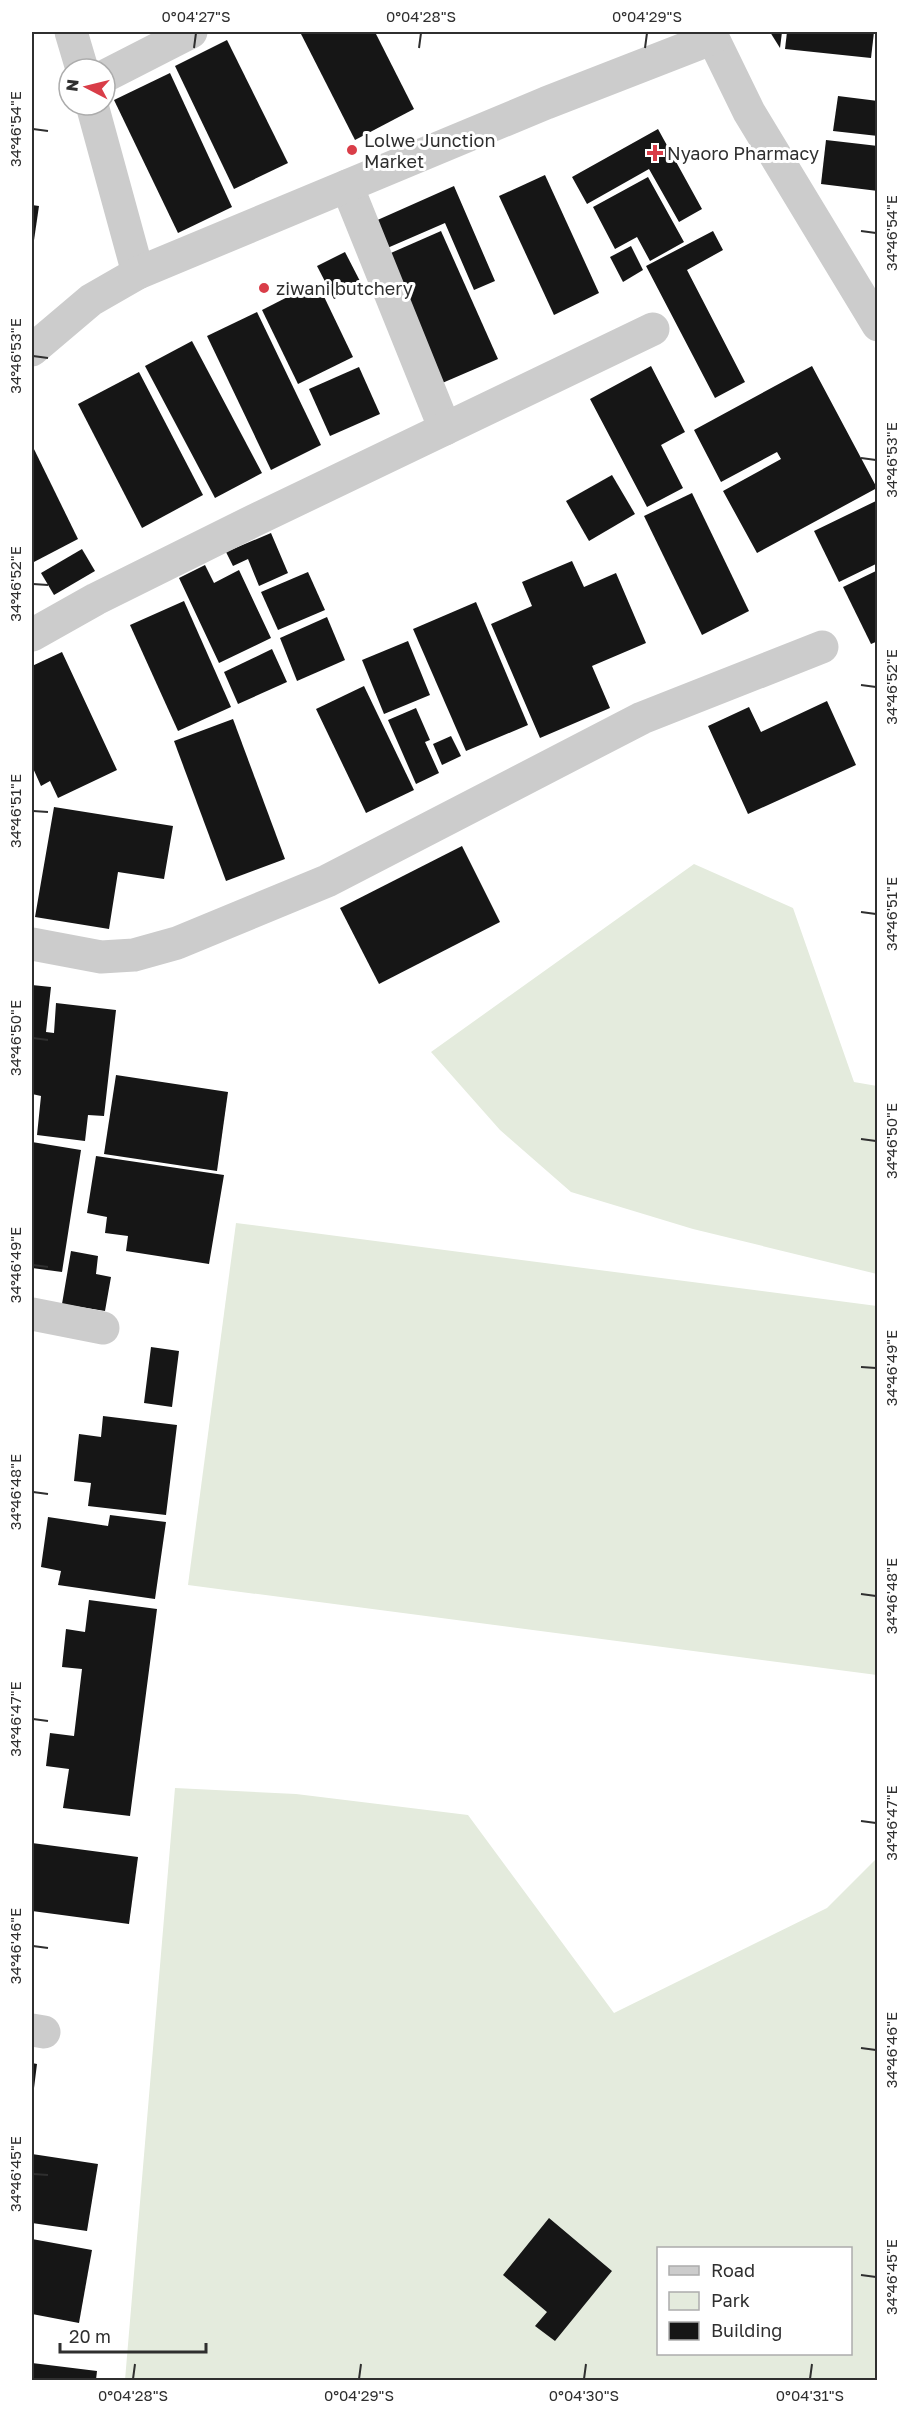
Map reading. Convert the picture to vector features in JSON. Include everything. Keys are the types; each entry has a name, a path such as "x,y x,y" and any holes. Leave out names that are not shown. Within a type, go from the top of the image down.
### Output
{"street":[{"path":"71,32 78,57"},
{"path":"117,70 192,32"},
{"path":"32,350 91,300 138,273 712,35 749,112 878,326"},
{"path":"95,117 138,273"},
{"path":"347,186 445,429"},
{"path":"32,635 107,594 653,329"},
{"path":"32,944 101,957 134,955 177,943 327,881 642,718 822,647"},
{"path":"32,1314 103,1328"}],"green space":[{"path":"694,864 793,908 854,1082 877,1086 877,1274 693,1229 571,1192 500,1130 431,1052"},
{"path":"236,1223 877,1306 877,1675 188,1585"},
{"path":"175,1788 296,1794 468,1815 614,2013 827,1908 877,1858 877,2380 125,2380"}],"building":[{"path":"300,32 375,32 414,109 355,140"},
{"path":"770,32 782,32 780,48"},
{"path":"787,32 874,32 871,58 785,49"},
{"path":"227,40 288,163 234,189 175,66"},
{"path":"170,73 232,207 178,233 117,106 117,99"},
{"path":"838,96 878,101 878,136 833,131"},
{"path":"658,129 702,209 679,222 649,169 587,204 572,177"},
{"path":"826,140 878,146 878,191 821,184"},
{"path":"545,175 599,293 554,315 499,196"},
{"path":"648,177 684,242 650,261 637,237 615,249 593,207"},
{"path":"454,186 495,281 474,290 445,223 385,249 373,222"},
{"path":"32,205 39,206 33,247 32,247"},
{"path":"441,231 498,359 440,384 384,256"},
{"path":"713,231 723,250 687,270 745,382 715,398 646,266"},
{"path":"631,246 643,270 623,282 610,257"},
{"path":"345,252 362,285 334,299 317,266"},
{"path":"317,282 353,357 298,384 262,310"},
{"path":"257,312 321,445 271,470 207,336"},
{"path":"192,341 262,473 215,498 145,366"},
{"path":"651,366 685,432 661,445 683,488 647,507 590,399"},
{"path":"812,366 877,488 757,553 723,491 781,459 777,452 721,482 694,430"},
{"path":"359,367 380,414 330,436 309,389"},
{"path":"139,372 203,495 142,528 78,404"},
{"path":"32,445 78,539 32,563"},
{"path":"612,475 635,514 589,541 566,501"},
{"path":"692,493 749,611 702,635 644,516"},
{"path":"878,500 878,563 839,582 814,531"},
{"path":"271,533 288,573 259,586 248,559 233,566 226,552"},
{"path":"82,549 95,571 54,595 41,573"},
{"path":"572,561 584,587 616,573 646,643 592,666 610,708 540,738 491,624 532,606 522,582"},
{"path":"205,565 214,583 239,570 271,638 219,663 179,578"},
{"path":"878,570 878,641 871,644 843,587"},
{"path":"308,572 325,610 278,630 261,592"},
{"path":"184,601 231,707 178,731 130,625"},
{"path":"476,602 528,725 466,751 413,629"},
{"path":"327,617 345,660 297,681 280,638"},
{"path":"408,641 430,695 384,714 362,660"},
{"path":"272,649 287,682 238,704 224,672"},
{"path":"62,652 117,770 58,798 50,781 41,786 32,766 32,666"},
{"path":"364,686 414,790 366,813 316,709"},
{"path":"827,701 856,765 748,814 708,726 749,707 761,732"},
{"path":"416,708 430,740 425,742 439,773 416,784 388,720"},
{"path":"233,719 285,859 226,881 174,741"},
{"path":"451,736 461,756 442,765 433,744"},
{"path":"54,807 173,826 164,879 118,872 109,929 35,917"},
{"path":"462,846 500,922 379,984 340,908"},
{"path":"32,985 51,987 46,1032 54,1033 56,1003 116,1010 104,1116 88,1115 85,1141 37,1135 41,1096 32,1094"},
{"path":"116,1075 228,1092 217,1171 104,1154"},
{"path":"32,1142 81,1150 62,1272 32,1268"},
{"path":"96,1156 224,1175 209,1264 126,1251 128,1236 105,1233 107,1217 87,1213"},
{"path":"71,1251 98,1256 96,1274 111,1277 105,1311 62,1304"},
{"path":"151,1347 179,1351 172,1407 144,1403"},
{"path":"103,1416 177,1425 166,1515 88,1506 91,1483 74,1481 79,1434 101,1437"},
{"path":"110,1515 166,1522 155,1599 58,1585 61,1571 41,1567 48,1517 108,1526"},
{"path":"89,1600 157,1609 130,1816 63,1808 69,1769 46,1766 50,1733 74,1736 82,1669 62,1667 66,1629 85,1632"},
{"path":"32,1843 138,1857 129,1924 32,1911"},
{"path":"32,2063 37,2064 33,2096 32,2096"},
{"path":"32,2154 98,2164 87,2231 32,2223"},
{"path":"549,2218 612,2271 555,2341 535,2326 547,2312 503,2275"},
{"path":"32,2239 92,2250 79,2323 32,2314"},
{"path":"32,2363 97,2371 96,2380 32,2380"}],"place":[{"name":"Lolwe Junction Market","path":"352,150"},
{"name":"Nyaoro Pharmacy","path":"655,153"},
{"name":"ziwani butchery","path":"264,288"}]}
